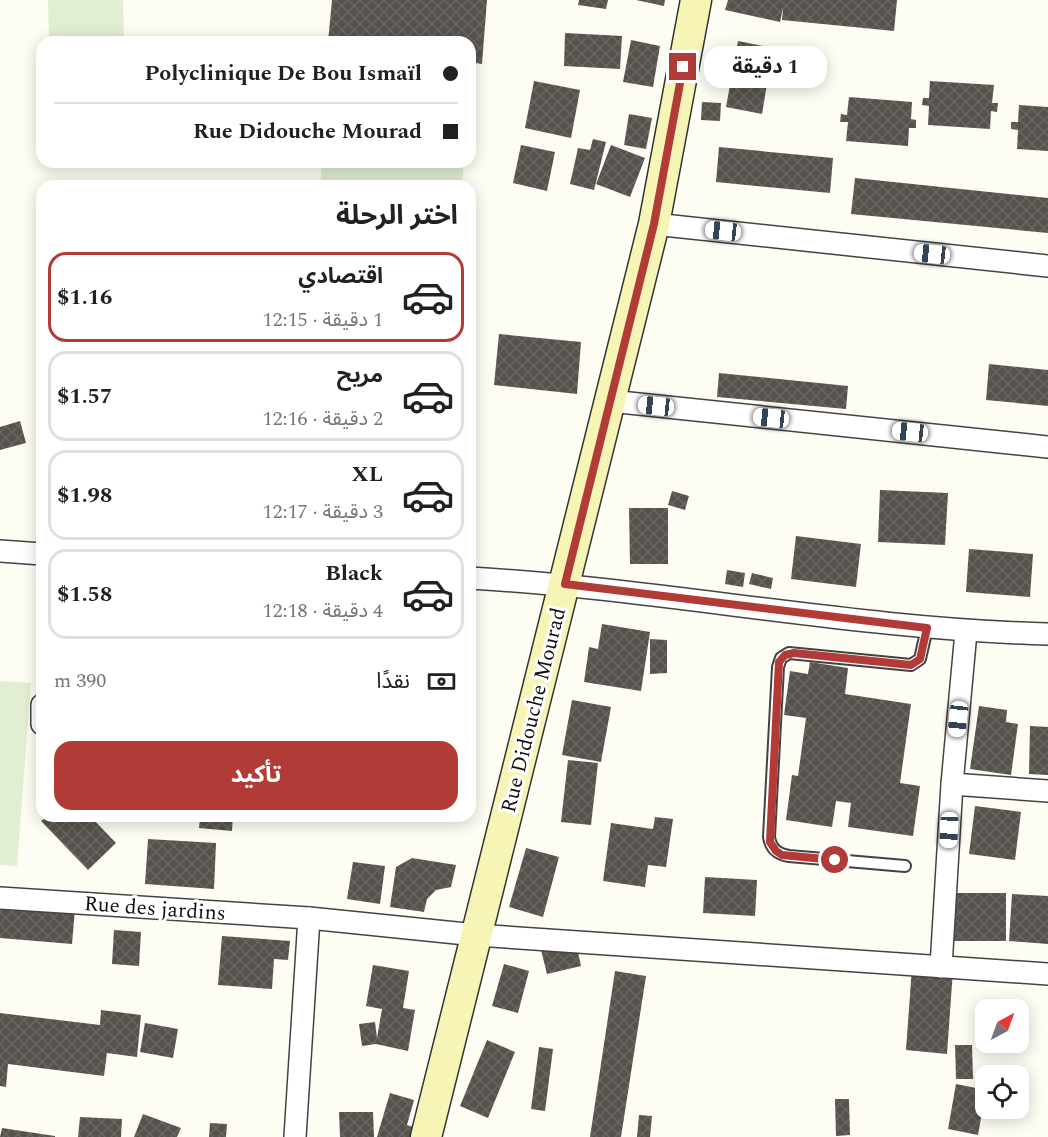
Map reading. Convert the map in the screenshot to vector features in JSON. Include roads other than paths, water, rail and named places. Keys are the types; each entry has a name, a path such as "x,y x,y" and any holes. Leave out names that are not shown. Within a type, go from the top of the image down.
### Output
{"main road":[{"name":"Rue Didouche Mourad","path":"426,1137 654,224 696,0"}],"street":[{"path":"654,224 1048,266"},
{"path":"610,401 1048,447"},
{"path":"0,551 36,554"},
{"path":"476,578 565,584 966,632 1048,634"},
{"path":"941,967 952,784 966,632"},
{"path":"952,784 1048,791"},
{"name":"Rue des jardins","path":"0,898 309,918 477,935 1048,974"},
{"path":"295,1137 309,918"}],"lane":[{"path":"905,866 789,856 772,847 769,837 778,667 781,658 789,653 911,665 920,659 927,628"}]}
